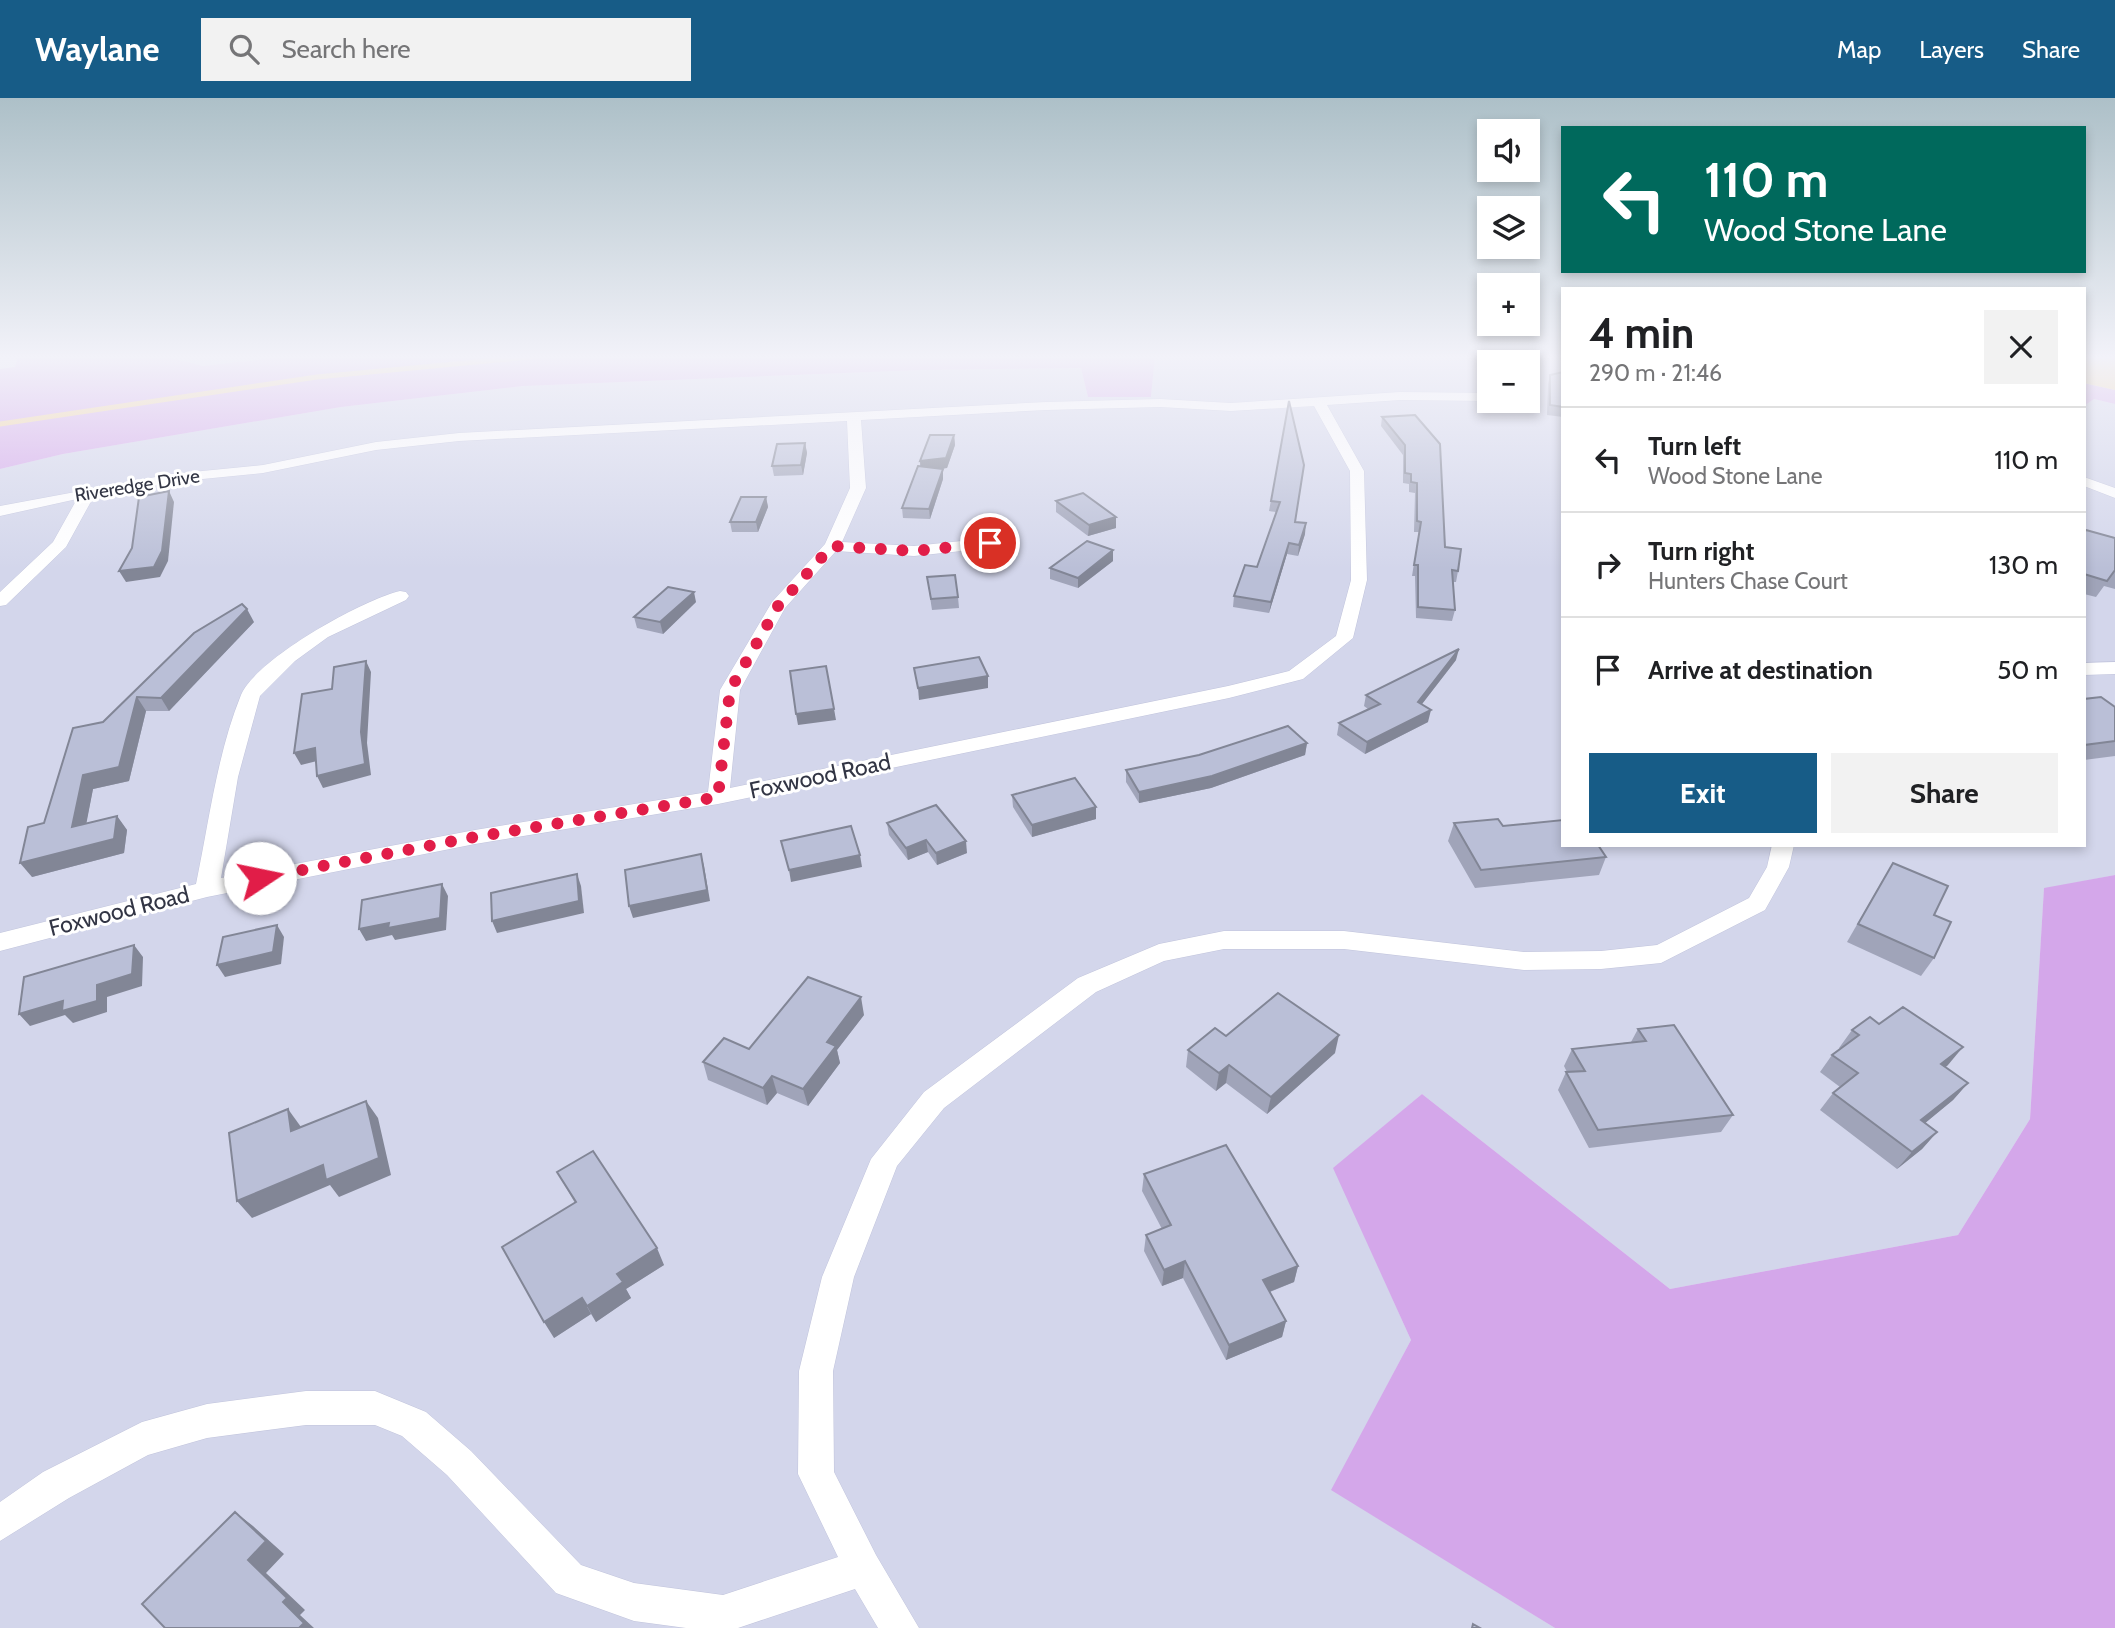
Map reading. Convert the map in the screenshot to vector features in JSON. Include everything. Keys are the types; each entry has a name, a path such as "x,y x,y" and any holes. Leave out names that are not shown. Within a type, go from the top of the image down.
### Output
{"street":[{"name":"Riveredge Drive","path":"0,511 88,492 172,478 263,469 376,446 459,437 668,426"},
{"path":"718,797 730,690 778,606 832,546 858,488 855,426"},
{"name":"Foxwood Road","path":"0,942 207,889 475,837 718,797 1229,692 1296,675 1344,638 1359,580 1357,471 1332,426"},
{"path":"2086,482 2115,494"},
{"path":"0,601 60,544 88,492"},
{"path":"832,546 914,551 990,543"},
{"path":"207,889 228,777 251,694 288,656 322,633 400,596"},
{"path":"2086,669 2115,668"},
{"path":"901,1628 863,1568 816,1474 816,1371 838,1276 885,1159 934,1100 1087,985 1159,953 1224,940 1344,940 1524,961 1601,960 1661,954 1757,904 1777,867 1782,847"},
{"path":"0,1523 57,1485 142,1439 206,1421 306,1408 375,1408 414,1424 459,1462 569,1580 634,1602 723,1614 863,1568"}],"shaded area":[{"path":"0,426 226,426 63,454 0,469"},
{"path":"226,426 1561,426 1561,847 2086,847 2086,426 2115,426 2115,875 2044,889 2030,1119 1958,1235 1670,1289 1422,1094 1334,1168 1411,1340 1332,1490 1555,1628 0,1628 0,469 63,454"},
{"path":"2115,875 2115,1628 1555,1628 1331,1490 1411,1340 1333,1168 1422,1094 1670,1289 1958,1235 2030,1119 2044,888"}],"building":[{"path":"1284,426 1295,426 1304,465 1295,522 1306,523 1299,545 1289,543 1271,602 1234,596 1245,565 1257,567 1280,502 1271,501"},
{"path":"1390,426 1425,426 1440,444 1445,547 1461,549 1458,571 1452,570 1455,610 1418,607 1418,565 1414,565 1421,522 1417,521 1417,483 1411,482 1411,474 1405,473 1405,445"},
{"path":"930,435 954,435 946,458 920,461"},
{"path":"805,443 801,465 772,466 777,444"},
{"path":"918,466 943,469 929,509 902,508"},
{"path":"169,491 162,551 154,567 119,571 132,548 139,497"},
{"path":"1083,493 1116,517 1089,525 1056,501"},
{"path":"741,497 766,497 756,522 730,522"},
{"path":"2086,530 2115,538 2115,570 2107,581 2086,575"},
{"path":"1087,541 1113,550 1078,578 1050,568"},
{"path":"955,575 958,597 931,599 927,577"},
{"path":"668,587 694,592 660,622 634,617"},
{"path":"242,604 247,609 161,698 137,697 119,767 83,775 72,827 117,816 114,839 20,863 28,827 44,823 73,728 103,722 194,633"},
{"path":"1459,649 1418,702 1431,710 1367,742 1339,723 1380,704 1366,695"},
{"path":"979,657 988,676 918,688 914,668"},
{"path":"366,661 361,732 365,764 317,776 315,748 294,753 302,694 332,689 334,667"},
{"path":"826,666 834,709 796,714 790,671"},
{"path":"2101,697 2115,707 2115,741 2086,745 2086,699"},
{"path":"1288,726 1307,743 1212,776 1139,792 1126,770 1199,755"},
{"path":"1075,778 1096,807 1032,825 1012,795"},
{"path":"936,805 966,841 936,853 926,840 906,848 887,823"},
{"path":"1498,819 1503,826 1561,820 1561,847 1599,847 1606,857 1481,870 1454,823"},
{"path":"851,826 860,855 789,870 781,841"},
{"path":"701,854 707,890 629,906 625,870"},
{"path":"1893,863 1948,886 1934,915 1951,922 1934,958 1858,924"},
{"path":"577,874 579,901 492,921 491,893"},
{"path":"442,884 440,918 388,928 389,923 359,929 362,900"},
{"path":"277,925 273,952 217,965 223,937"},
{"path":"134,945 132,974 97,985 97,1001 62,1011 63,1001 19,1014 24,977"},
{"path":"808,977 861,997 827,1042 836,1046 803,1089 772,1076 763,1088 703,1062 724,1038 749,1049"},
{"path":"1278,993 1339,1035 1271,1097 1229,1065 1219,1073 1188,1050 1215,1028 1226,1036"},
{"path":"1903,1007 1963,1047 1941,1064 1968,1083 1921,1120 1937,1132 1912,1152 1833,1093 1858,1073 1832,1055 1859,1035 1852,1030 1870,1017 1879,1024"},
{"path":"1674,1025 1733,1115 1598,1130 1566,1072 1585,1071 1572,1049 1646,1041 1638,1029"},
{"path":"366,1101 379,1158 326,1180 323,1165 237,1201 229,1133 288,1109 291,1131"},
{"path":"1226,1145 1298,1266 1263,1280 1286,1321 1229,1345 1185,1261 1164,1270 1146,1235 1171,1225 1144,1174"},
{"path":"593,1151 657,1248 617,1274 623,1282 587,1306 582,1298 544,1322 502,1247 576,1202 557,1172"},
{"path":"235,1512 266,1541 248,1560 287,1598 283,1602 304,1623 299,1628 165,1628 142,1604"}],"route":[{"path":"260,878 475,837 718,797 730,690 778,606 832,546 914,551 990,543"}]}
